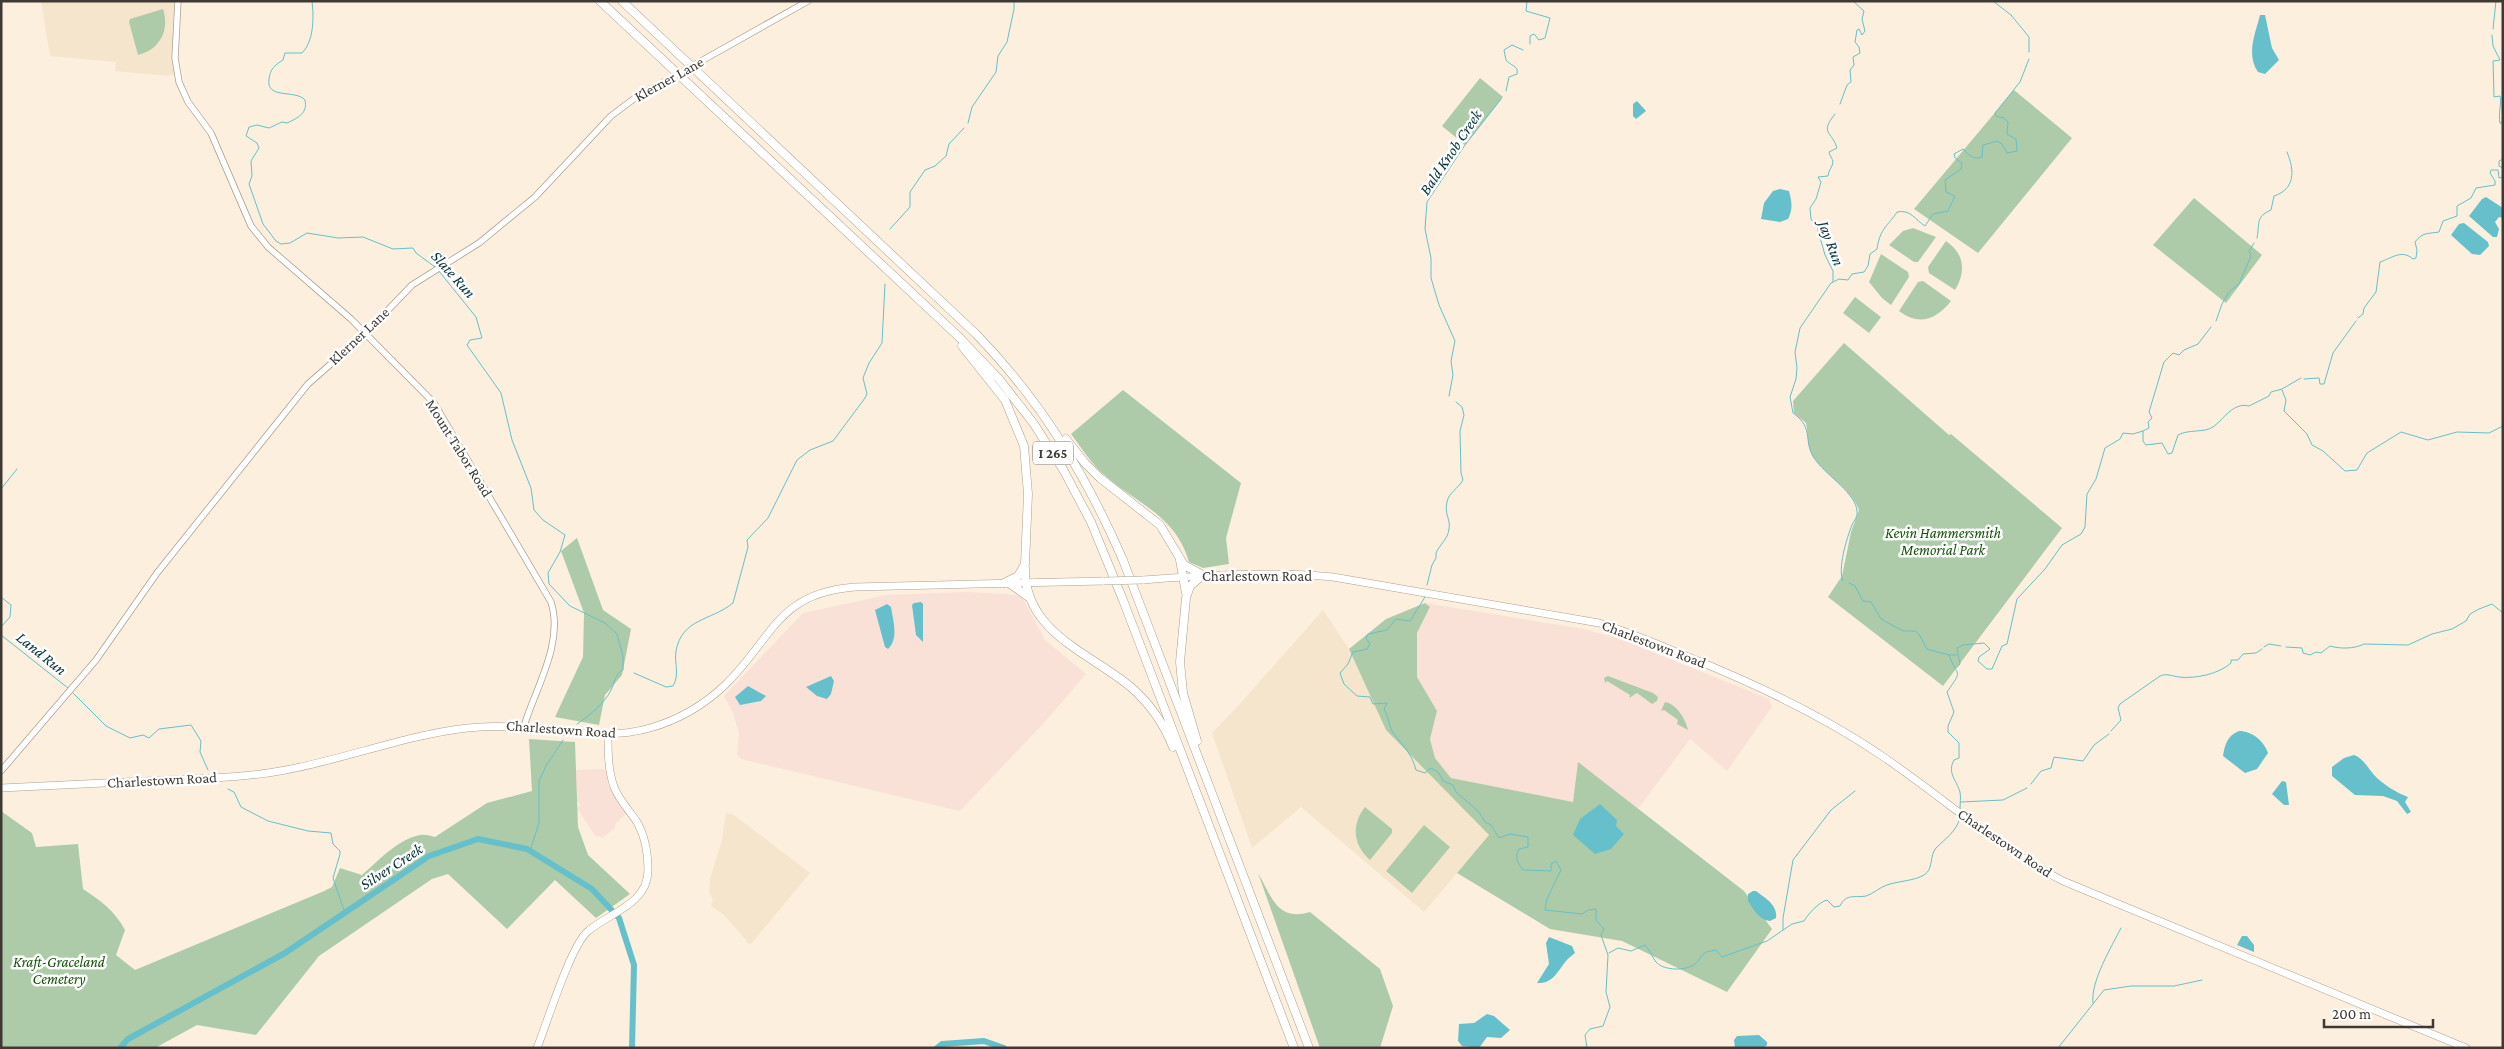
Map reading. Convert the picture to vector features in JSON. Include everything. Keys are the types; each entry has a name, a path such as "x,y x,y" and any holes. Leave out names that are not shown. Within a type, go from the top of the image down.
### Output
{"highway":[{"name":"I 265","path":"600,1 969,347 999,379 1034,424 1071,484 1096,534 1294,1048"},
{"name":"I 265","path":"622,1 976,334 1032,397 1077,465 1111,532 1309,1048"},
{"path":"628,1 645,18 647,25"},
{"path":"907,288 956,339 996,388 1016,422 1024,446 1027,469 1026,582 1031,599 1043,621 1059,638 1118,678 1146,702 1171,740 1206,818"},
{"path":"1032,397 1092,471 1160,525 1184,565 1203,575 1190,586 1186,598 1180,662 1183,694 1232,847"},
{"path":"1179,557 1186,598"},
{"path":"1025,564 1018,576 1007,583 1031,599"}],"main road":[{"name":"Charlestown Road","path":"3,787 253,775 303,766 454,730 486,726 524,726 608,734 652,728 697,707 731,679 783,614 817,595 855,587 1143,580 1203,575 1289,574 1345,578 1599,623 1622,630 1747,681 1805,709 1885,758 2016,854 2063,881 2466,1048"},
{"path":"537,1048 576,949 584,935 640,896 646,883 646,846 640,828 614,786 609,770 608,734"}],"street":[{"name":"Mount Tabor Road","path":"178,1 175,58 179,82 188,102 211,134 249,222 268,247 366,333 438,408 551,602 555,616 554,639 524,726"},
{"name":"Klerner Lane","path":"1,770 96,660 157,573 292,400 366,333 406,290 484,239 535,197 592,134 611,116 634,99 808,1"}],"shaded area":[{"path":"41,1 176,1 173,62 175,74 168,76 115,71 116,62 50,56"},
{"path":"968,592 1021,595 1045,640 1086,674 1043,724 960,811 741,759 737,755 739,734 733,713 724,696 803,613 886,595"},
{"path":"1426,603 1584,629 1623,640 1769,699 1772,707 1727,771 1690,739 1638,809 1579,763 1573,802 1451,778 1435,758 1430,739 1436,711 1417,677 1417,633 1430,608"},
{"path":"1323,610 1349,649 1386,730 1489,835 1424,912 1301,807 1252,848 1212,733"},
{"path":"604,769 608,785 626,814 616,823 614,829 602,838 596,837 577,808 580,805 577,800 576,770"},
{"path":"726,813 734,815 810,873 750,945 724,915 711,906 713,901 709,891 710,879 722,840"}],"green space":[{"path":"163,9 165,24 161,38 152,49 138,55 129,22 130,19"},
{"path":"1480,78 1503,97 1465,145 1442,126"},
{"path":"2014,90 2072,138 1978,253 1914,209"},
{"path":"2194,198 2262,255 2226,303 2153,245"},
{"path":"1913,228 1936,237 1918,262 1914,262 1889,245 1903,231"},
{"path":"1946,241 1957,252 1962,264 1961,277 1955,290 1929,273 1928,267"},
{"path":"1881,254 1908,272 1909,277 1891,305 1882,298 1869,282"},
{"path":"1923,281 1951,301 1939,313 1927,319 1906,316 1899,311 1918,282"},
{"path":"1855,297 1881,317 1869,333 1843,313"},
{"name":"Kevin Hammersmith Memorial Park","path":"1844,343 1949,435 1951,434 2062,528 1943,686 1828,597 1842,576 1851,532 1859,510 1849,493 1821,466 1810,450 1806,423 1794,413 1793,401"},
{"path":"1123,390 1241,483 1226,538 1229,564 1203,568 1189,562 1175,532 1153,511 1102,473 1071,434"},
{"path":"577,538 603,610 631,629 622,675 605,695 599,725 555,717 583,657 584,613 561,551"},
{"path":"1425,603 1430,607 1417,633 1417,677 1437,711 1430,739 1435,758 1451,778 1573,802 1578,762 1744,891 1772,929 1727,992 1622,941 1550,929 1457,873 1489,835 1386,730 1349,649 1386,619"},
{"path":"1608,676 1653,693 1658,697 1657,701 1652,704 1637,693 1629,698 1630,695 1607,681 1605,683 1604,678"},
{"path":"1665,702 1669,703 1680,713 1688,730 1677,724 1678,720 1664,710 1661,711"},
{"name":"Kraft-Graceland Cemetery","path":"529,739 575,742 578,827 588,855 630,894 596,918 555,880 507,929 448,874 432,879 319,956 256,1035 197,1025 155,1048 1,1048 1,811 32,833 36,847 78,844 83,889 107,906 121,923 125,930 116,955 135,970 322,892 332,887 340,868 362,875 389,851 412,837 426,835 435,837 487,803 532,791"},
{"path":"1365,807 1392,829 1392,833 1370,860 1360,848 1356,835 1357,821"},
{"path":"1424,825 1450,847 1412,893 1386,871"},
{"path":"1258,873 1272,899 1283,910 1290,914 1310,912 1380,969 1393,1006 1380,1048 1320,1048"}],"water":[{"path":"2260,15 2265,15 2272,48 2279,60 2265,74 2258,72 2254,65 2252,51"},
{"path":"1637,101 1646,111 1636,119 1633,116 1633,104"},
{"path":"1780,189 1789,191 1792,205 1788,219 1780,222 1761,219 1764,203 1773,191"},
{"path":"2486,197 2503,208 2503,218 2499,217 2495,222 2499,229 2497,237 2493,237 2469,216 2482,199"},
{"path":"2464,223 2488,242 2489,246 2480,255 2472,254 2451,235 2459,224"},
{"path":"921,602 923,604 923,642 916,635 912,605"},
{"path":"887,604 891,607 894,629 893,640 888,649 885,647 875,610"},
{"path":"831,676 834,681 831,694 827,699 817,696 806,687"},
{"path":"748,686 766,696 761,701 740,705 735,697"},
{"path":"2239,731 2244,731 2257,737 2264,744 2268,753 2257,769 2245,773 2223,756 2227,741"},
{"path":"2354,755 2361,759 2384,784 2408,797 2405,802 2411,812 2407,814 2397,801 2383,796 2355,795 2332,776 2332,767 2344,758"},
{"path":"2282,781 2286,782 2289,805 2284,805 2272,794"},
{"path":"1600,804 1617,820 1616,826 1624,834 1611,849 1595,854 1573,835 1580,819"},
{"path":"1756,891 1770,902 1775,909 1776,918 1770,921 1763,919 1757,914 1748,901 1748,894"},
{"path":"2242,936 2247,936 2254,945 2254,952 2237,945"},
{"path":"1549,937 1572,946 1575,953 1551,979 1547,982 1537,983 1549,964 1546,943"},
{"path":"1487,1014 1494,1016 1510,1030 1501,1038 1487,1037 1479,1048 1462,1046 1458,1041 1459,1024 1474,1023"},
{"path":"1759,1035 1767,1042 1767,1045 1763,1048 1735,1048 1734,1040 1737,1036"}],"waterway":[{"name":"Slate Run","path":"312,1 312,28 306,48 302,53 285,53 283,60 272,70 269,79 269,85 272,90 295,95 305,100 304,112 287,123 282,122 269,128 257,125 249,127 246,136 257,143 259,148 251,161 252,176 249,184 263,224 276,241 281,244 290,243 307,233 338,238 363,237 393,249 413,248 416,253 435,267"},
{"path":"968,123 972,107 996,72 998,56 1007,42 1014,1"},
{"name":"Bald Knob Creek","path":"1527,1 1526,11 1550,18 1545,38 1539,40 1534,34 1530,36 1530,44"},
{"name":"Jay Run","path":"1840,104 1847,85 1851,82 1850,70 1854,65 1853,57 1860,53 1859,47 1855,42 1857,30 1859,29 1862,35 1865,31 1862,19 1864,11 1853,1"},
{"path":"1993,1 2011,15 2029,37 2029,52"},
{"path":"2493,29 2496,1"},
{"path":"2492,35 2493,46 2500,60 2493,61 2494,97 2500,96 2500,123 2503,123"},
{"name":"Bald Knob Creek","path":"1506,91 1509,77 1517,74 1517,69 1506,60 1504,50 1512,45 1523,50"},
{"path":"1843,581 1841,576 1843,553 1857,511 1852,498 1812,455 1804,425 1793,413 1790,397 1796,379 1795,352 1800,328 1831,283 1839,279 1848,280 1852,274 1864,272 1868,266 1870,254 1877,249 1882,232 1897,212 1906,212 1925,226 1933,214 1948,211 1955,196 1946,192 1945,180 1961,169 1962,163 1955,158 1954,154 1963,149 1969,155 1979,158 1982,157 1983,145 1997,141 2002,144 2007,153 2017,151 2016,139 2007,134 2008,122 2004,118 1996,116 1995,113 2020,82 2029,59"},
{"name":"Bald Knob Creek","path":"1449,396 1453,375 1451,361 1455,341 1439,305 1431,278 1431,258 1425,229 1427,202 1465,145 1501,99"},
{"name":"Jay Run","path":"1833,282 1833,271 1825,255 1817,227 1811,219 1810,208 1816,199 1821,182 1818,177 1828,176 1833,164 1829,152 1837,148 1827,129 1835,114"},
{"path":"890,229 910,207 910,192 925,170 935,166 946,156 949,144 964,128"},
{"path":"2257,238 2260,218 2271,210 2274,196 2281,193 2289,184 2292,172 2287,152"},
{"path":"2503,159 2499,161 2499,166 2503,168"},
{"path":"2358,318 2363,314 2364,308 2376,292 2380,262 2401,254 2413,259 2416,258 2415,242 2420,236 2439,232 2443,221 2457,216 2457,206 2471,198 2476,188 2495,185 2495,181 2490,173 2491,170 2498,170 2499,178 2503,177"},
{"path":"2216,321 2229,292 2239,284 2251,256 2249,251 2254,243"},
{"name":"Slate Run","path":"438,270 476,317 482,338 470,340 467,345 501,393 512,440 531,488 534,510 543,520 565,535 560,552 548,573 549,584 570,606 605,623 617,634 623,656 623,670"},
{"path":"634,673 666,687 673,686 676,677 676,651 679,640 684,632 698,621 733,603 748,547 747,540 768,518 797,460 810,450 833,441 867,394 863,378 869,363 882,343 885,284"},
{"path":"2304,379 2319,378 2320,384 2324,384 2333,353 2356,321"},
{"path":"2143,431 2149,428 2148,422 2152,418 2149,412 2164,362 2173,353 2179,355 2184,350 2198,344 2211,327"},
{"path":"1957,667 1960,664 1957,648 1963,645 1984,643 1990,649 1979,657 1978,661 1987,669 1992,669 2002,646 2007,644 2017,599 2045,569 2062,545 2081,534 2085,527 2087,494 2096,479 2105,448 2120,439 2123,433 2133,434 2143,431 2143,441 2146,445 2162,443 2168,454 2172,453 2178,435 2209,429 2238,406 2249,406 2269,396 2271,392 2282,389 2301,378"},
{"path":"2282,390 2286,400 2284,411 2307,434 2312,445 2323,451 2345,471 2357,470 2367,453 2401,432 2428,440 2457,432 2489,433 2503,426"},
{"name":"Bald Knob Creek","path":"1427,585 1436,553 1448,533 1449,523 1446,510 1448,499 1463,480 1461,473 1460,431 1464,415 1462,407 1456,402"},
{"name":"Land Run","path":"1,489 17,469"},
{"path":"1849,583 1855,586 1863,601 1871,602 1881,619 1903,631 1915,631 1919,634 1927,649 1949,655 1957,673 1956,679 1947,692 1954,712 1948,726 1948,732 1959,743 1959,758 1954,760 1951,769 1960,792 1960,809"},
{"name":"Land Run","path":"1,597 11,605 10,617 1,627"},
{"name":"Bald Knob Creek","path":"1425,597 1410,621 1396,619 1387,630 1368,634 1366,638 1370,644 1367,649 1353,652 1348,664 1340,673 1344,684 1357,696 1370,697 1373,704 1387,703 1384,709 1391,729 1410,755 1416,770 1425,773 1431,768 1439,773 1443,781 1453,785 1456,792 1479,812 1485,822 1491,825 1499,838 1510,834 1528,837 1528,847 1519,849 1517,855 1518,863 1523,870 1551,871 1551,864 1556,861 1561,870 1547,899 1545,910 1582,914 1588,910 1596,909 1596,920 1604,929 1601,935 1608,955 1606,992 1610,1007 1603,1026 1590,1029 1585,1035 1587,1048"},
{"path":"2286,647 2302,648 2303,653 2310,655 2316,652 2321,653 2330,646 2347,648 2364,644 2408,645 2432,634 2452,629 2466,621 2470,614 2492,604 2503,613"},
{"name":"Land Run","path":"1,635 68,688"},
{"path":"2264,647 2269,644 2281,646"},
{"path":"2111,731 2121,720 2118,708 2120,704 2160,676 2185,677 2206,675 2226,667 2231,663 2231,660 2238,660 2243,654 2256,653 2262,649"},
{"path":"1949,655 1957,655"},
{"path":"577,724 605,700 616,677 622,670"},
{"name":"Land Run","path":"73,693 106,726 130,738 143,735 149,738 159,729 191,725 201,741 200,752 208,770"},
{"path":"2031,784 2041,771 2051,768 2054,757 2083,761 2094,745 2109,734"},
{"path":"530,851 539,823 539,781 546,766 563,740"},
{"path":"1961,802 2003,800 2027,788"},
{"name":"Land Run","path":"228,789 234,792 241,807 268,821 308,831 331,833 333,844 340,851 333,878 345,913"},
{"path":"1783,930 1783,918 1793,860 1831,810 1855,791"},
{"path":"1609,953 1618,948 1631,951 1645,945 1660,965 1681,969 1695,964 1706,952 1716,950 1722,957 1767,941 1792,924 1804,921 1824,901 1827,900 1834,907 1840,906 1845,899 1866,896 1887,885 1916,879 1924,875 1929,869 1934,851 1953,831 1960,818"},
{"name":"Silver Creek","path":"120,1048 128,1039 285,953 429,856 478,839 527,849 592,889 619,918 634,965 632,1048"},
{"path":"2093,1003 2093,994 2098,975 2121,928"},
{"path":"2058,1048 2104,990 2131,986 2174,986 2202,980"},
{"name":"Silver Creek","path":"937,1048 942,1044 984,1041 1004,1048"}]}
